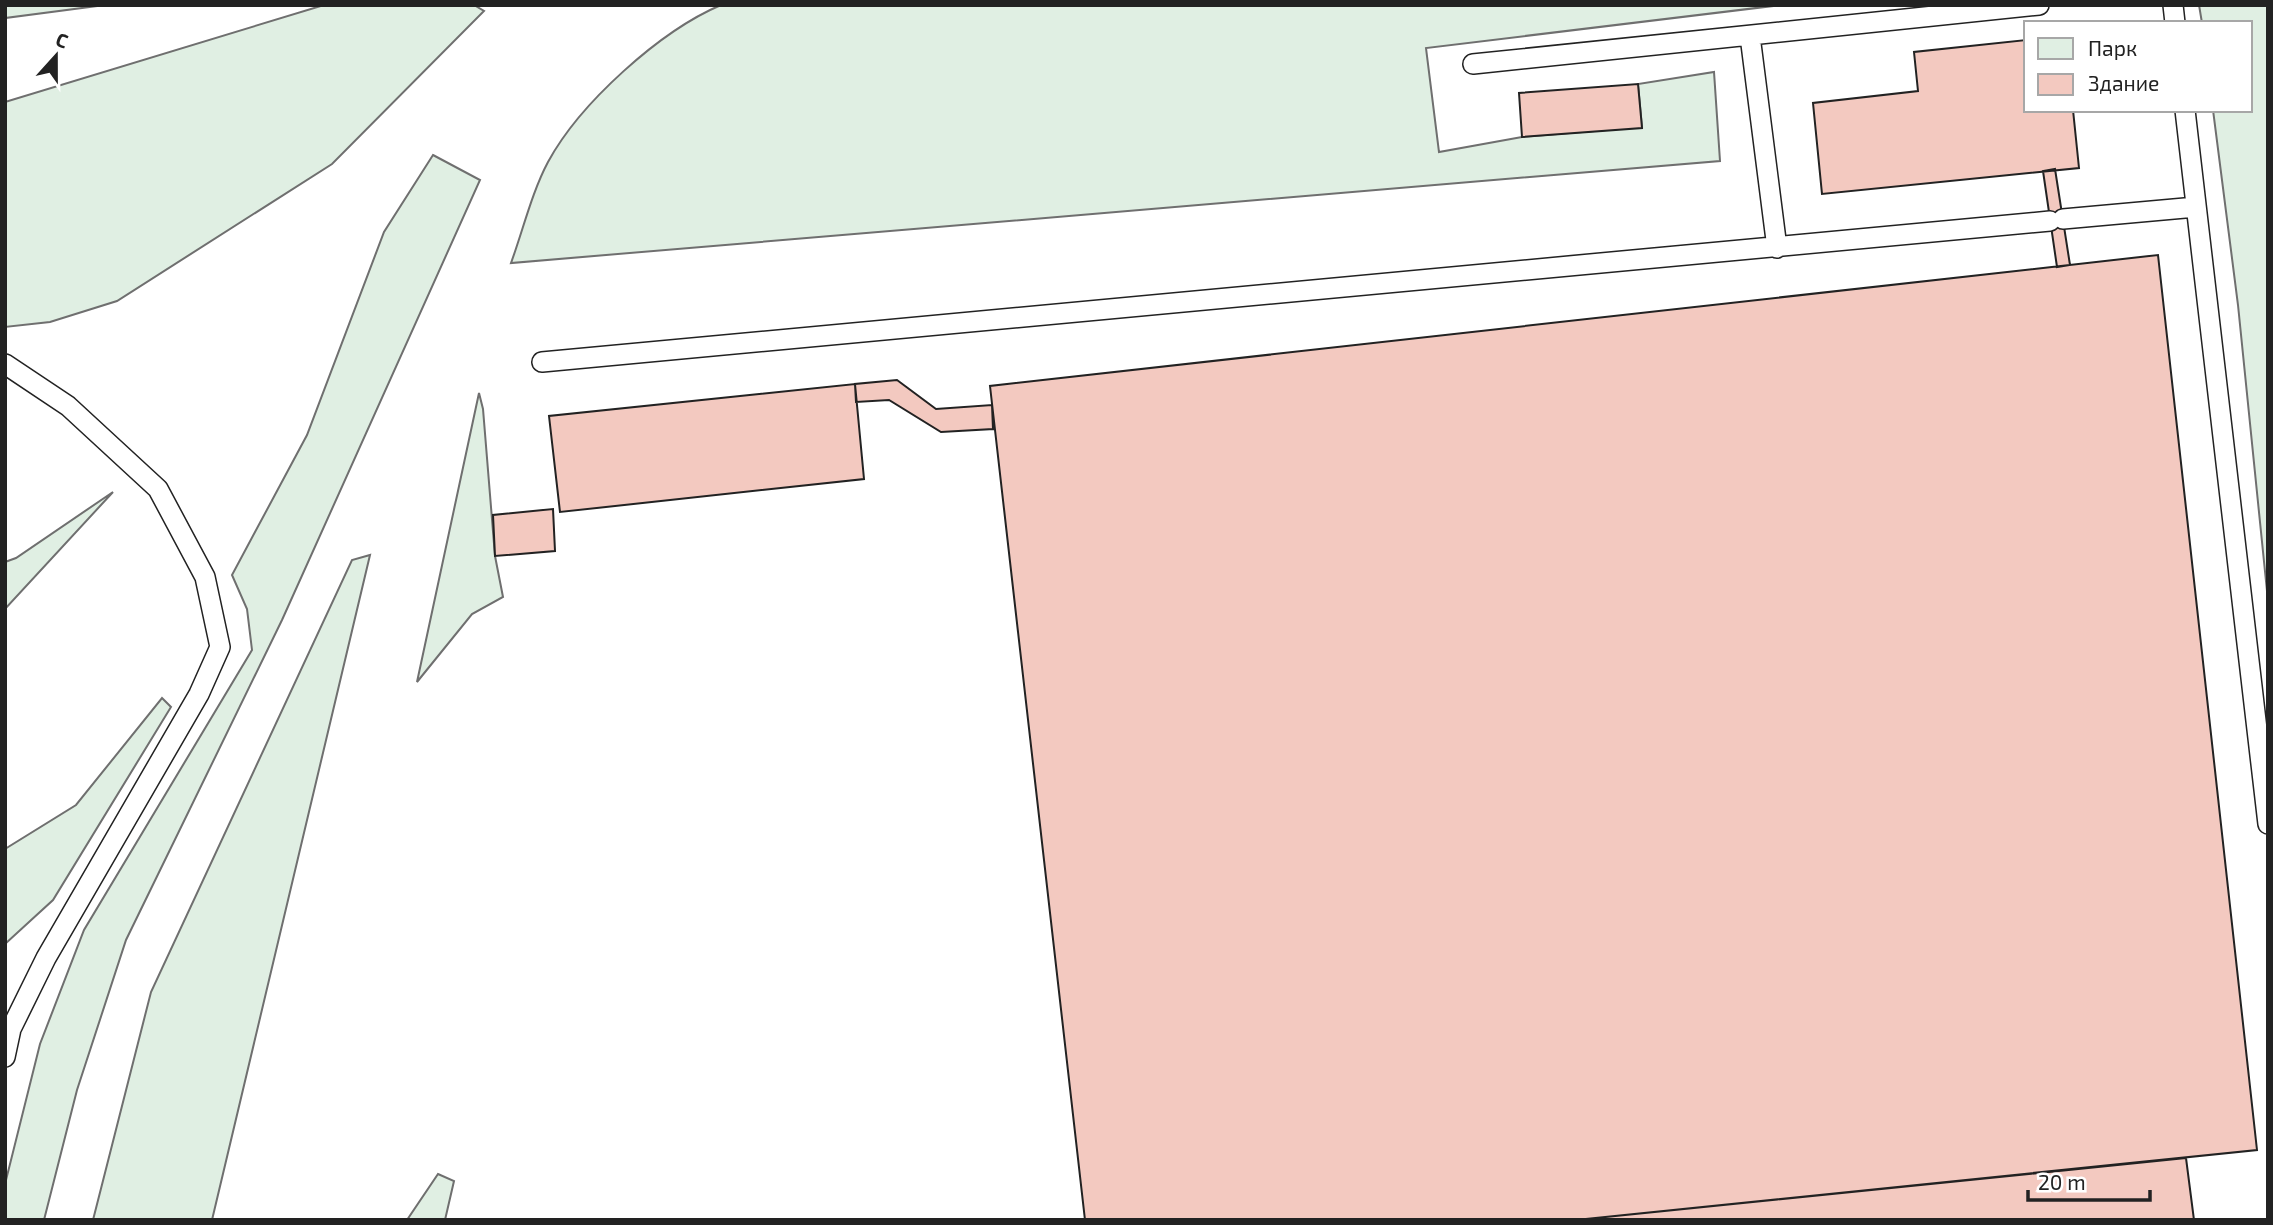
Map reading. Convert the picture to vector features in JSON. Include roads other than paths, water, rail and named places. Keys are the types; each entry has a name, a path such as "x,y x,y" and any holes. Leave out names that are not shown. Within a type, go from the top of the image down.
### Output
{"lane":[{"path":"1473,64 2039,5"},
{"path":"1750,36 1777,248"},
{"path":"2185,112 2268,824"},
{"path":"542,362 2196,207"},
{"path":"5,364 68,407 158,489 205,577 220,647 199,694 8,1028 5,1056"}]}
